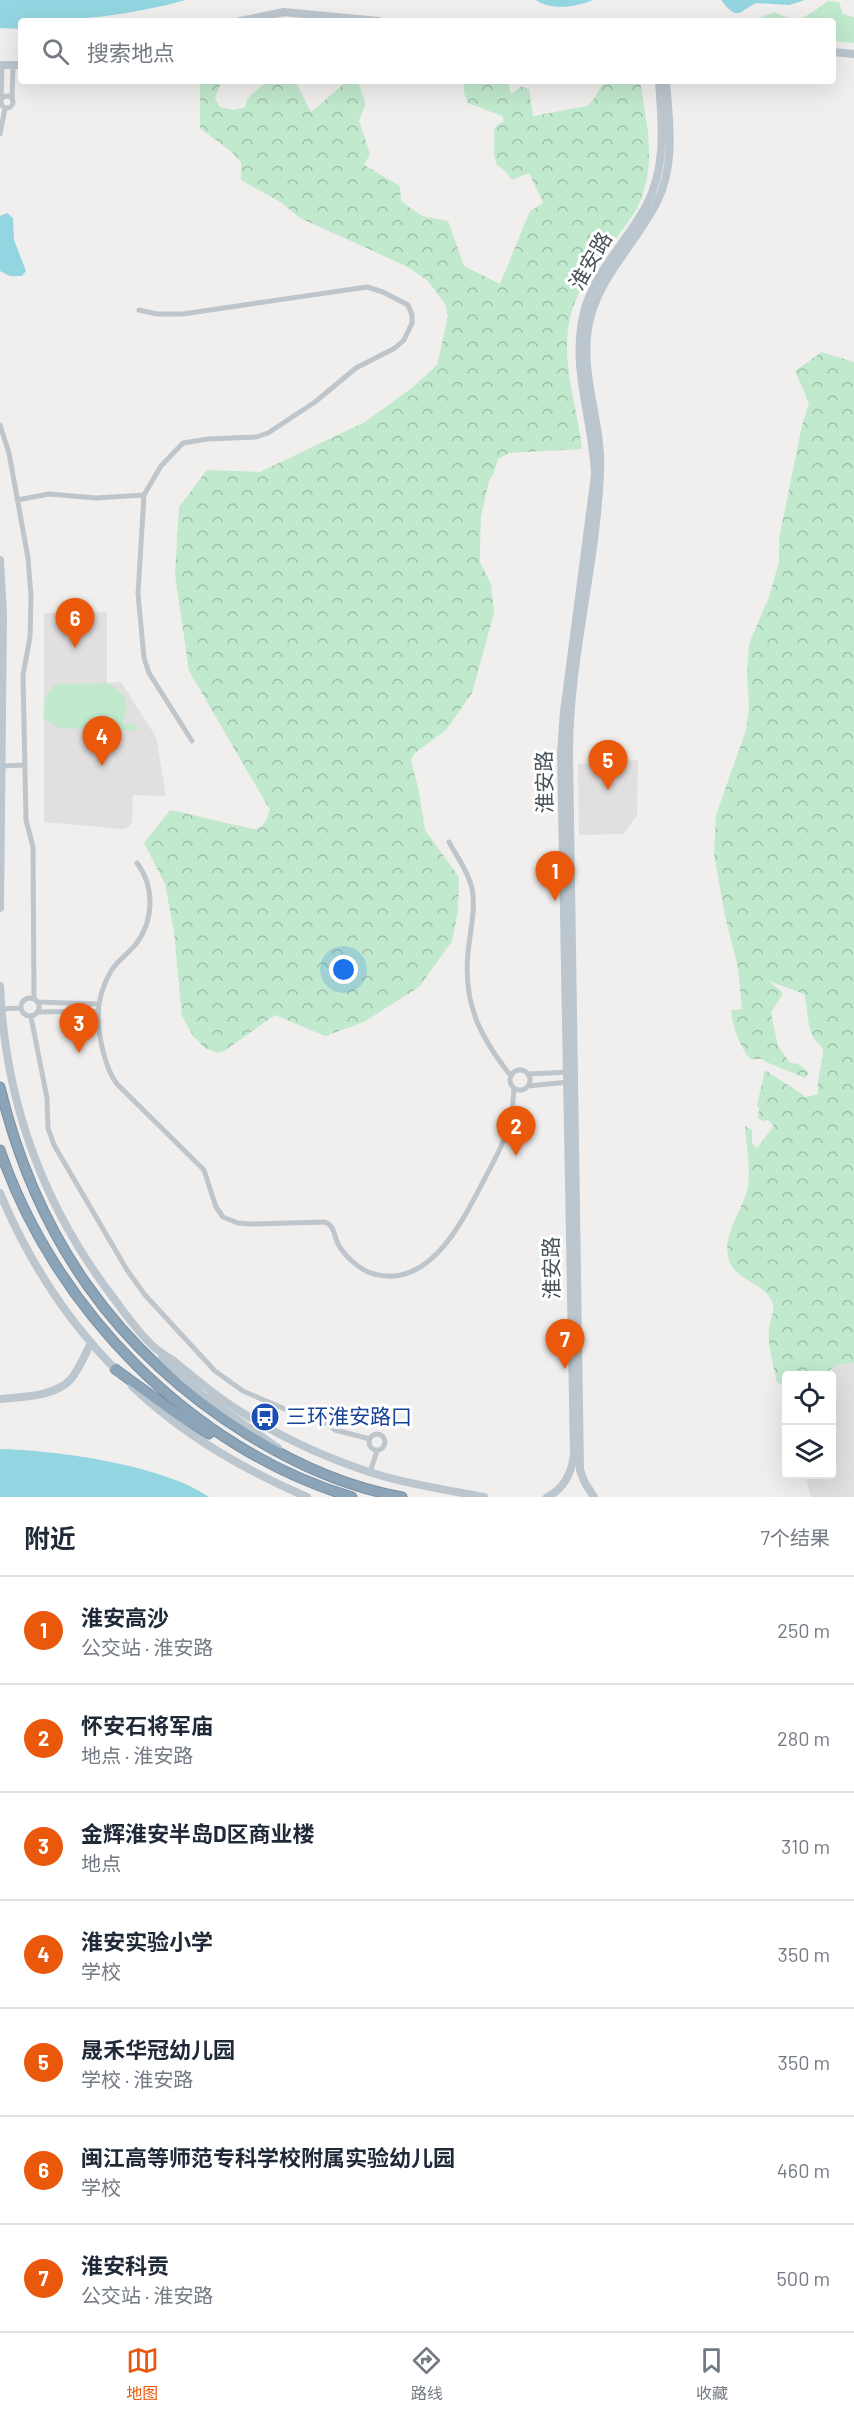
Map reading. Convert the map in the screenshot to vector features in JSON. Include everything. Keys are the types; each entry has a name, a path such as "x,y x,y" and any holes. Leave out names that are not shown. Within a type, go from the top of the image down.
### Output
{"highway":[{"path":"0,1087 22,1167 34,1193 73,1265 97,1300 139,1349 177,1384 223,1419 278,1454 308,1469 377,1493 402,1497"},
{"path":"0,1150 13,1186 57,1267 109,1338 177,1404 209,1428 265,1461"},
{"path":"115,1369 192,1424 243,1453 352,1497"}],"main road":[{"path":"255,18 284,12 347,18"},
{"path":"274,18 293,15 318,18"},
{"path":"836,53 854,56"},
{"path":"836,57 854,56"},
{"path":"1,67 17,67"},
{"name":"淮安路","path":"571,1072 561,752 564,712 595,475 593,446 581,381 579,342 585,310 592,290 609,259 645,208 654,188 663,144 659,84"},
{"name":"淮安路","path":"547,1497 561,1488 571,1470 574,1454 569,716 596,529 600,469 599,445 586,366 586,340 593,305 601,288 654,208 667,174 670,137 666,84"},
{"path":"0,560 3,615 0,908"},
{"path":"0,986 6,1053 13,1089 30,1146 47,1190 91,1266 168,1365 202,1395 308,1469"},
{"name":"淮安路","path":"571,1082 580,1470 594,1497"},
{"path":"0,1193 40,1272 62,1306 115,1369 165,1415 216,1452 258,1475 307,1497"},
{"path":"0,1399 47,1392 62,1386 74,1375 91,1343"},
{"path":"155,1348 221,1399 266,1427 322,1453 370,1472 411,1483 484,1497"}],"street":[{"path":"1,67 1,104 5,108"},
{"path":"5,108 11,107 17,67"},
{"path":"1,100 8,96 12,99"},
{"path":"0,134 5,108"},
{"path":"139,310 157,314 183,314 367,287 383,292 408,305 412,315 412,323 404,340 395,348 356,368 315,402 268,433 256,437 208,439 183,443 161,466 144,495 138,594 144,658 149,673 192,741"},
{"path":"0,425 8,446 28,558 31,596 30,637 23,675 26,820 33,847 38,1012"},
{"path":"17,500 49,494 96,498 144,495"},
{"path":"2,766 25,765"},
{"path":"137,863 149,889 149,917 141,936 110,972 98,1004 104,1053 113,1079 204,1170 216,1207 223,1217 238,1223 251,1224 327,1222 331,1225 342,1250 362,1269 392,1276 415,1269 439,1252 455,1233 505,1137 511,1119 514,1088 511,1076 486,1042 475,1017 470,997 468,958 473,910 472,889 466,872 449,842"},
{"path":"31,1017 23,1014 21,1008 25,1000 98,1004"},
{"path":"1,1009 21,1008"},
{"path":"31,1017 38,1012 98,1011"},
{"path":"31,1017 46,1088 48,1128 54,1145 127,1269 145,1294 215,1371 243,1391 287,1410 312,1411 335,1430 370,1439"},
{"path":"511,1076 519,1070 529,1074 571,1072"},
{"path":"528,1086 529,1074"},
{"path":"514,1088 520,1090 528,1086 571,1082"},
{"path":"370,1439 376,1434 384,1439 384,1447 377,1451 370,1472"},
{"path":"370,1439 370,1446 377,1451"}],"shaded area":[{"path":"107,612 107,683 121,682 156,737 166,796 133,795 132,822 129,827 123,829 44,822 44,613"},
{"path":"638,760 637,815 624,834 579,835 578,764"},
{"path":"854,1363 854,1497 811,1497 806,1479 836,1479 836,1371 829,1371 835,1365"}],"green space":[{"path":"828,1 839,2 843,14 854,17 854,43 836,41 836,18 802,18"},
{"path":"774,12 789,18 759,18"},
{"path":"200,84 219,84 215,98 220,107 234,110 245,107 248,98 264,84 297,84 311,112 344,84 358,84 366,104 359,120 370,154 364,165 400,186 401,201 422,216 448,221 464,266 500,284 530,211 543,203 529,173 512,180 497,165 494,152 494,130 504,121 502,116 468,103 464,93 464,84 509,84 511,94 522,86 529,89 533,116 587,106 602,84 640,84 649,146 647,178 636,210 587,279 571,314 568,331 568,364 582,449 509,453 498,459 489,481 481,517 480,548 480,562 491,584 494,613 472,693 446,730 415,753 411,760 425,830 459,877 458,911 452,941 419,987 364,1022 325,1036 275,1015 218,1053 205,1048 193,1036 182,1016 174,932 165,884 144,843 170,810 257,829 264,824 270,810 189,671 175,574 179,507 207,470 260,472 365,422 413,387 437,365 448,316 445,304 427,280 406,266 300,218 282,203 241,180 241,163 233,153 200,128"},
{"path":"822,352 854,362 854,1363 835,1365 829,1371 782,1371 782,1384 777,1383 770,1348 772,1301 762,1289 735,1271 728,1256 728,1238 748,1186 749,1164 745,1126 752,1130 752,1143 757,1148 774,1126 768,1120 763,1121 758,1118 757,1105 765,1070 806,1097 818,1094 823,1048 810,1030 804,994 769,981 783,993 771,1013 778,1046 790,1063 799,1064 809,1073 805,1078 762,1059 750,1059 743,1048 735,1030 731,1010 742,1009 738,968 725,916 714,854 716,815 746,730 749,707 747,671 749,644 769,597 779,562 779,539 802,425 809,403 795,371"},
{"path":"107,683 119,691 125,700 126,711 122,724 135,724 135,731 59,728 43,718 45,697 55,684"}],"water":[{"path":"0,0 186,0 145,10 104,16 18,18 18,29 0,28"},
{"path":"536,0 593,0 557,7"},
{"path":"721,0 805,0 789,5 756,3 735,13"},
{"path":"7,213 13,218 14,240 26,271 22,276 10,276 0,271 0,216"},
{"path":"0,1449 50,1452 108,1461 165,1476 209,1497 0,1497"}],"place":[{"name":"闽江高等师范专科学校附属实验幼儿园","path":"75,648"},
{"name":"淮安实验小学","path":"102,766"},
{"name":"晟禾华冠幼儿园","path":"608,790"},
{"name":"淮安高沙","path":"555,901"},
{"name":"金辉淮安半岛D区商业楼","path":"79,1053"},
{"name":"怀安石将军庙","path":"516,1156"},
{"name":"淮安科贡","path":"565,1369"},
{"name":"三环淮安路口","path":"265,1417"}]}
